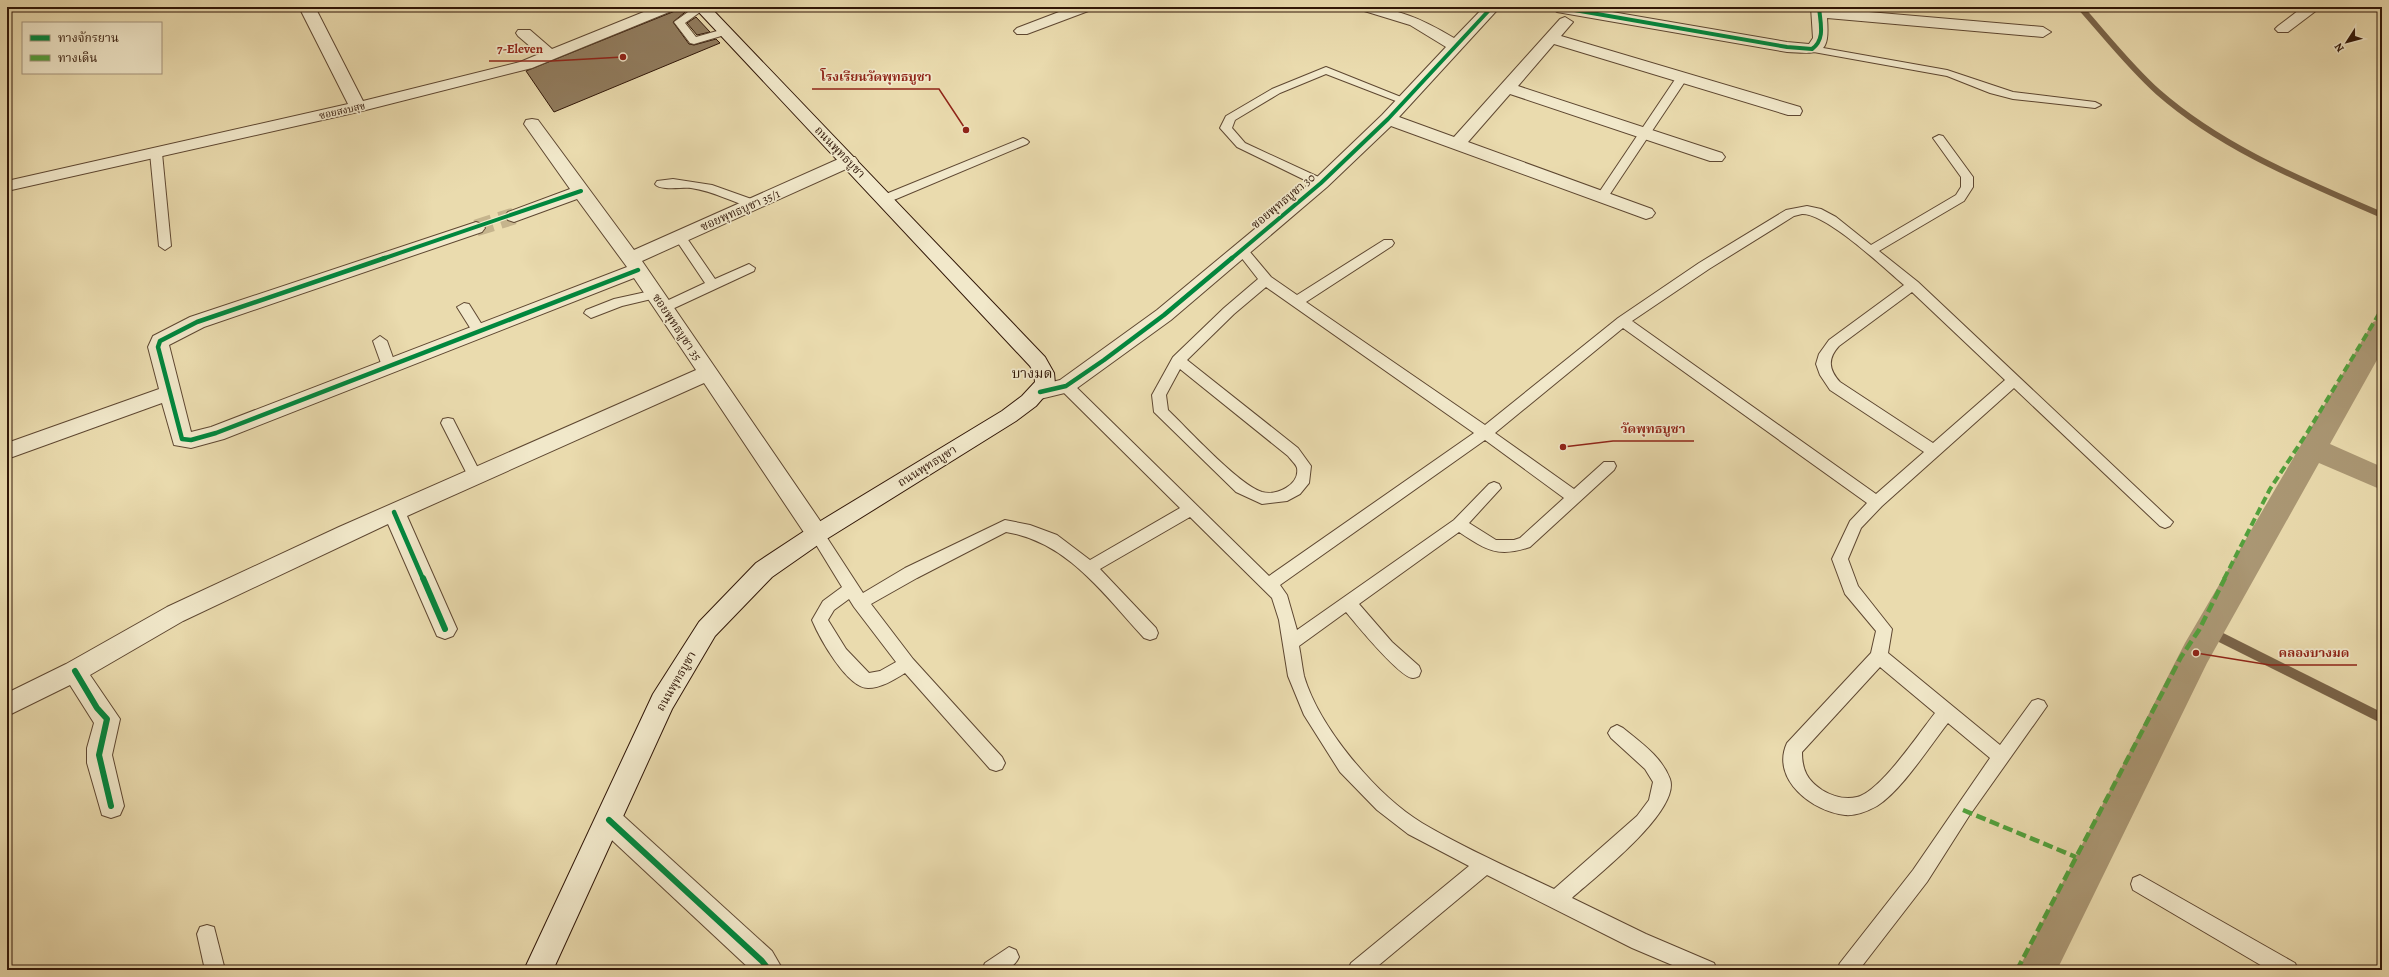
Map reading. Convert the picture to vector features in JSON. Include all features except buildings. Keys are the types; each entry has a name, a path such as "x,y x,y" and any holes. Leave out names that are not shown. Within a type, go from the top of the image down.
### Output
{"street":[{"path":"326,7 309,10 358,107"},
{"name":"ซอยสงบสุข","path":"7,186 358,107 519,67 550,56 669,7"},
{"name":"ถนนพุทธบูชา","path":"538,970 609,820 662,702 707,629 764,570 817,534 1009,416 1040,392 1045,384 1044,373 1038,362 849,161 724,32 702,7"},
{"path":"1022,31 1086,7"},
{"path":"1366,7 1414,22 1456,46"},
{"name":"ซอยพุทธบูชา 30","path":"1066,386 1164,315 1320,183 1388,119 1492,7"},
{"path":"1557,7 1787,47 1812,49 1819,44 1821,38 1820,10 2043,32"},
{"path":"2282,29 2313,7"},
{"path":"1457,145 1565,22"},
{"path":"524,33 550,56"},
{"path":"1552,38 1794,110"},
{"path":"1507,88 1716,157"},
{"path":"1388,119 1646,213"},
{"name":"ซอยพุทธบูชา 35","path":"532,124 634,264 817,534"},
{"name":"ซอยพุทธบูชา 35/1","path":"171,392 182,439 191,440 216,433 480,331 634,264 680,237 849,161"},
{"path":"514,216 582,191"},
{"path":"7,451 171,392 158,346 160,341 197,322 476,228"},
{"path":"7,705 75,671 175,614 394,512 708,373"},
{"path":"1040,392 1066,386"},
{"path":"394,512 445,629"},
{"path":"75,671 97,708 107,719 108,729 100,747 100,762 111,806"},
{"path":"609,820 762,961 769,970"}],"lane":[{"path":"702,7 679,22 694,41 724,32"},
{"path":"1812,49 1851,59 1948,73 2016,96 2043,101 2095,105"},
{"path":"1320,183 1240,145 1226,128 1230,118 1276,91 1318,71 1326,70 1405,101"},
{"path":"1602,197 1682,77"},
{"path":"1871,250 1960,198 1967,187 1967,177 1939,138"},
{"path":"885,199 1023,142"},
{"path":"156,153 165,246"},
{"path":"661,184 684,183 714,190 753,204"},
{"path":"1268,585 1485,433 1623,321 1704,266 1790,213 1806,208 1820,213 1871,250 1913,285 2165,522"},
{"path":"680,237 712,285"},
{"path":"1298,302 1388,243"},
{"path":"1241,249 1266,280 1485,433 1573,498"},
{"path":"591,313 619,302 659,301 712,285 749,268"},
{"path":"1178,360 1293,452 1304,466 1304,479 1294,490 1282,497 1262,498 1242,488 1161,412 1159,395 1178,360 1229,311 1266,280"},
{"path":"1913,285 1834,343 1826,352 1823,361 1824,373 1835,386 1934,450"},
{"path":"464,307 480,331"},
{"path":"1623,321 1877,502"},
{"path":"380,341 389,366"},
{"path":"1947,711 1884,792 1860,806 1847,808 1826,802 1808,790 1795,776 1793,749 1879,656 1884,629 1851,589 1840,559 1855,525 1877,502 1934,450 2014,380"},
{"path":"1066,386 1279,595 1291,643 1296,676 1310,710 1346,766 1383,804 1414,828 1484,866 1639,941 1707,970"},
{"path":"448,423 475,476"},
{"path":"1459,524 1499,549 1513,548 1525,543 1610,466"},
{"path":"1291,643 1459,524 1494,488"},
{"path":"1089,568 1192,508"},
{"path":"907,664 884,677 867,681 857,675 832,642 820,620 822,612 828,606 911,573 1006,526 1055,540 1070,550 1150,633"},
{"path":"817,534 855,596 907,664 996,763"},
{"path":"1348,603 1386,647 1413,671"},
{"path":"1879,656 2002,757"},
{"path":"1846,970 1920,876 1963,810 2038,706"},
{"path":"1556,900 1643,822 1657,803 1662,781 1650,763 1617,733"},
{"path":"1358,970 1484,866"},
{"path":"2140,884 2288,970"},
{"path":"207,934 215,970"},
{"path":"992,970 1009,956"}],"waterway":[{"path":"2080,7 2128,62 2158,92 2209,130 2265,162 2382,215"},
{"path":"2313,448 2382,328"},
{"path":"2037,970 2196,653 2313,448"},
{"path":"2313,448 2382,479"},
{"path":"2208,631 2382,718"}],"tunnel":[{"path":"476,228 514,216"}],"marked path":[{"path":"2017,970 2181,657 2199,630 2270,489 2307,433 2382,309"},
{"path":"1963,810 2076,857"}],"cycle path":[{"path":"1040,392 1066,386 1104,360 1164,315 1321,183 1388,119 1492,7"},
{"path":"1557,7 1787,47 1812,49 1819,44 1821,38 1819,7"},
{"path":"581,191 197,322 160,341 158,347 182,439 191,440 216,433 638,270"},
{"path":"394,512 445,629"},
{"path":"75,671 97,708 107,719 107,727 99,755 101,770 111,806"},
{"path":"609,820 762,961 769,970"}],"place":[{"name":"7-Eleven","path":"623,57"},
{"name":"โรงเรียนวัดพุทธบูชา","path":"966,130"},
{"name":"วัดพุทธบูชา","path":"1563,447"},
{"name":"คลองบางมด","path":"2196,653"}],"district":[{"name":"บางมด","path":"1032,373"}]}
